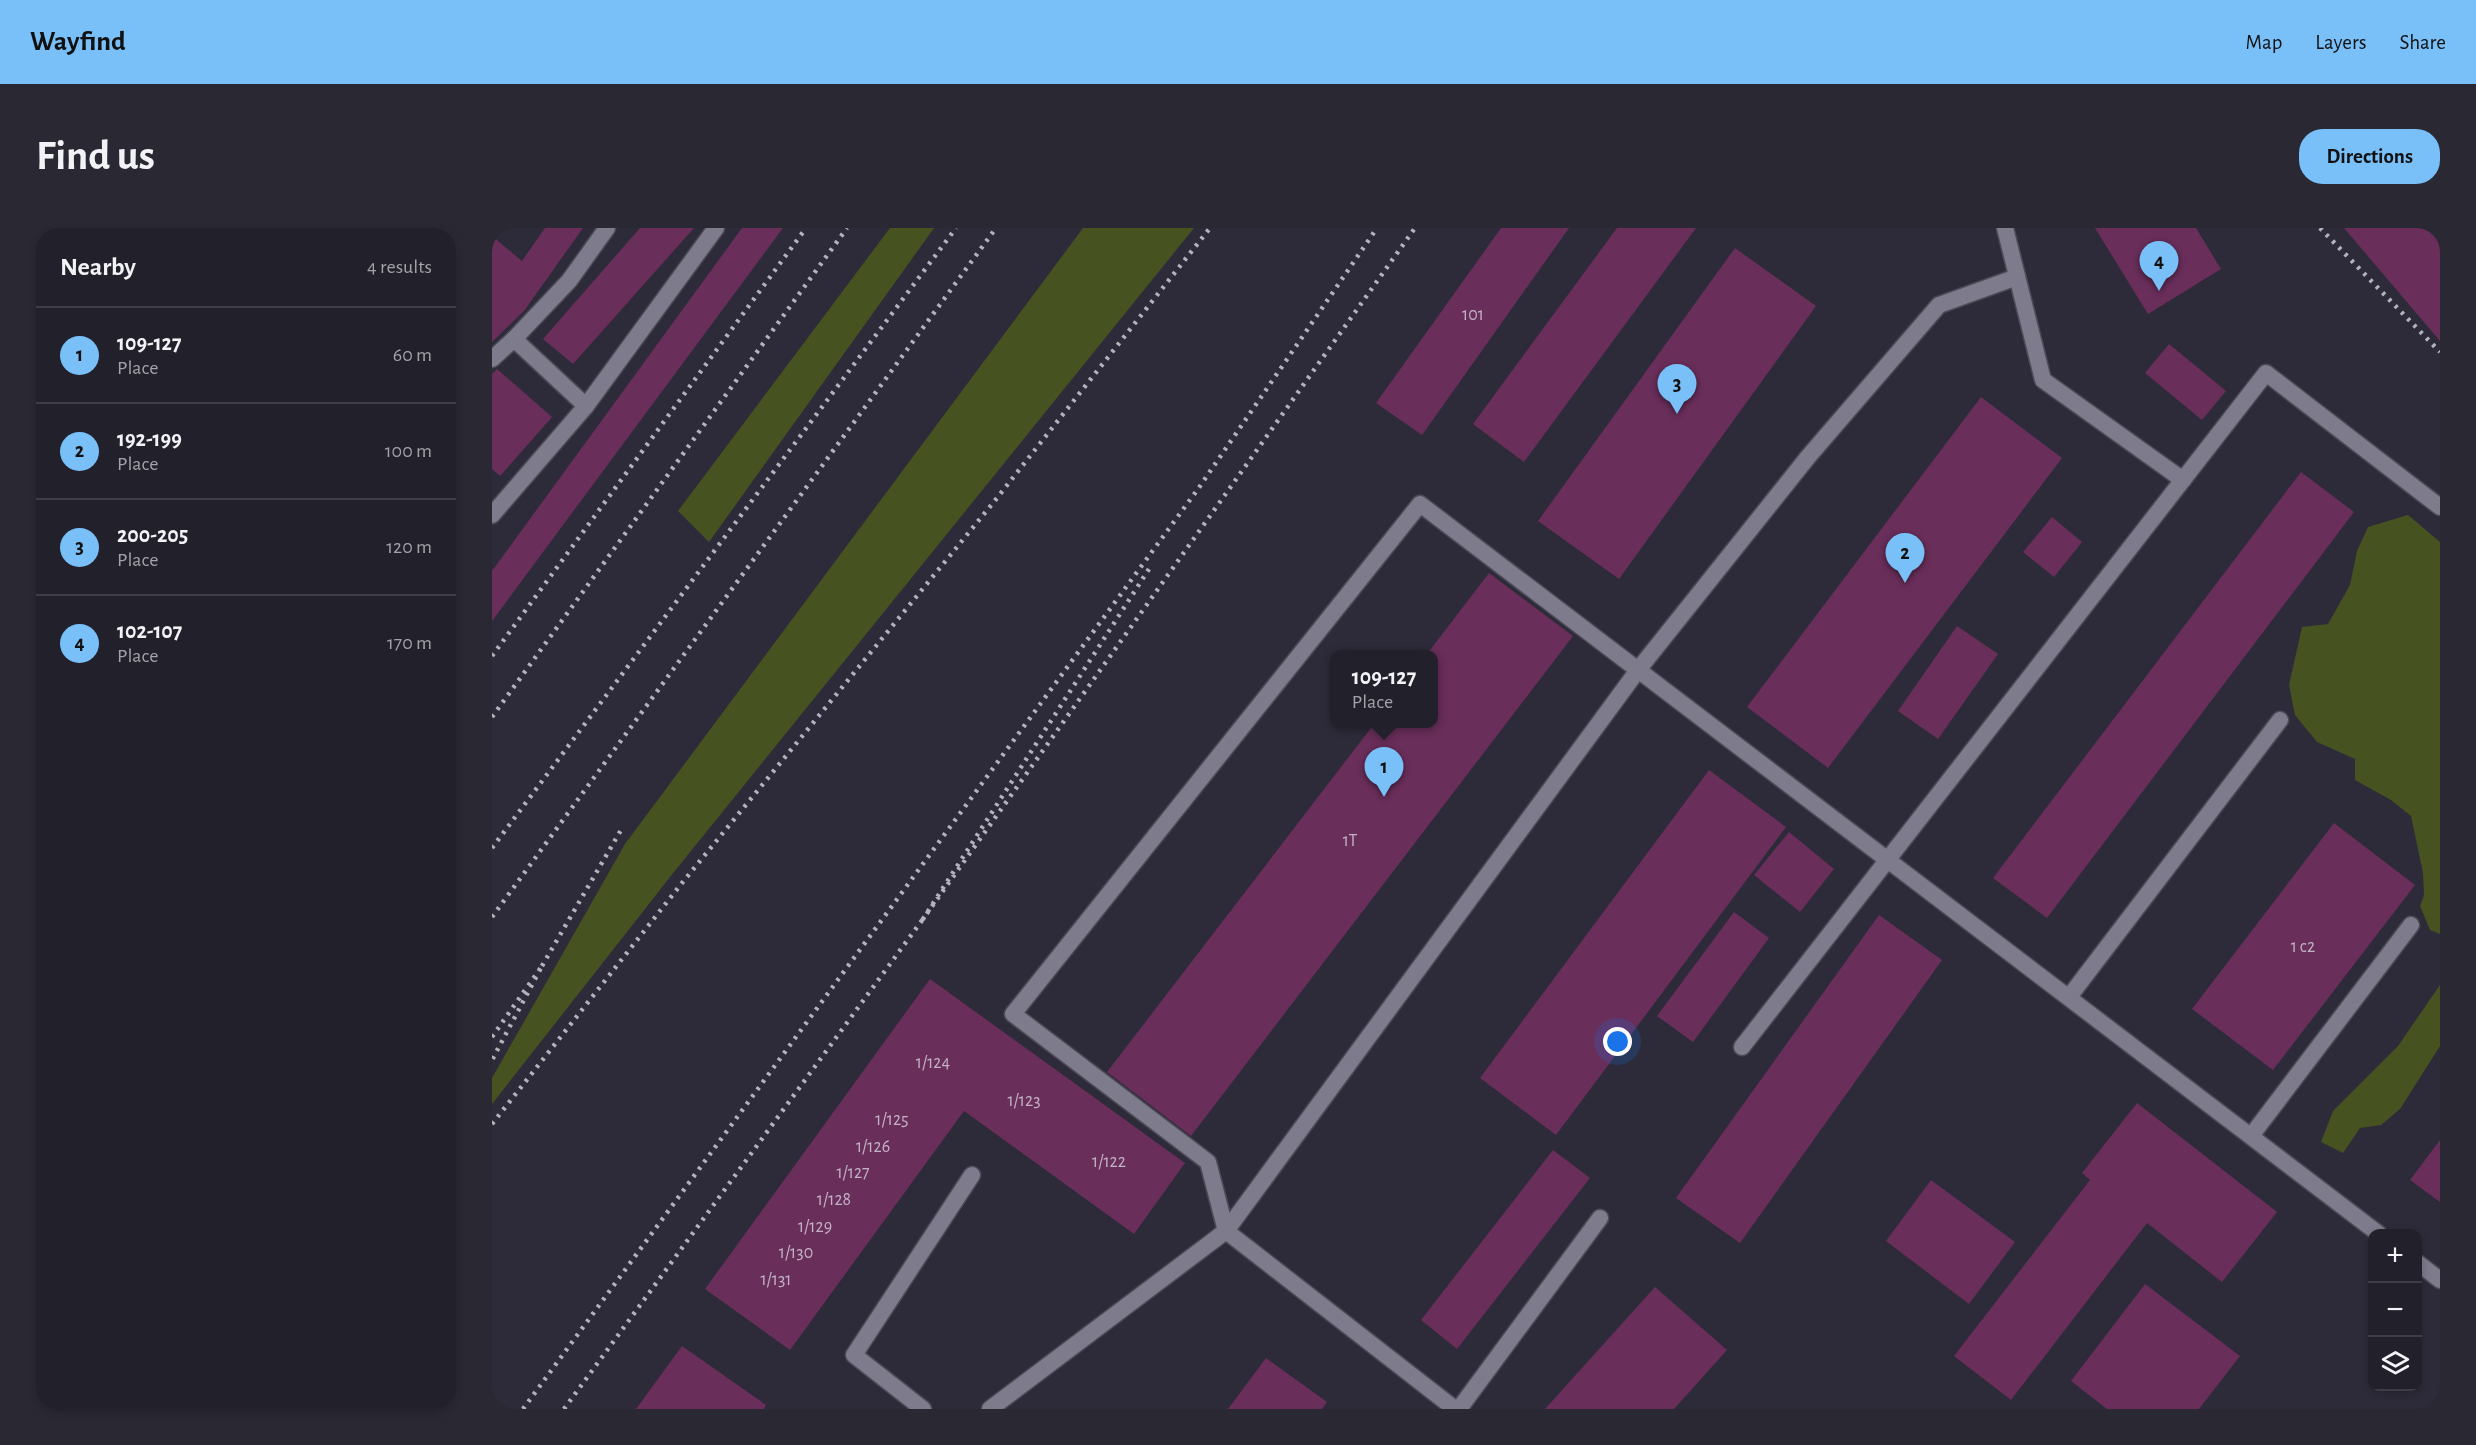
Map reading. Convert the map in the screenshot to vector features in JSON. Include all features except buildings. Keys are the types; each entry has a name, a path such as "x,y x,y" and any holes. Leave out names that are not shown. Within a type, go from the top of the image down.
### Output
{"lane":[{"path":"492,359 569,281 607,228"},
{"path":"492,515 586,406 716,228"},
{"path":"2005,228 2043,381 2183,480"},
{"path":"990,1409 1226,1231 1638,670 1808,457 1939,305 2017,277"},
{"path":"514,339 586,406"},
{"path":"1742,1047 2266,372 2440,507"},
{"path":"1600,1218 1457,1409 1226,1231 1208,1162 1013,1014 1420,504 2374,1229"},
{"path":"2069,997 2280,720"},
{"path":"2251,1136 2412,925"},
{"path":"923,1409 854,1354 972,1174"},
{"path":"2422,1266 2440,1280"}],"green space":[{"path":"890,228 934,228 709,542 678,511"},
{"path":"1083,228 1194,228 674,872 492,1104 492,1078 625,844"},
{"path":"2408,515 2440,542 2440,934 2430,930 2420,906 2424,895 2423,873 2411,816 2391,800 2355,780 2355,759 2317,742 2295,715 2289,685 2302,627 2328,624 2350,585 2357,551 2368,527"},
{"path":"2440,985 2440,1046 2400,1109 2381,1125 2360,1128 2343,1153 2321,1142 2333,1111 2398,1046"}],"railway":[{"path":"492,656 806,228"},
{"path":"492,717 847,228"},
{"path":"492,848 956,228"},
{"path":"492,917 996,228"},
{"path":"492,1124 682,883 993,503 1210,228"},
{"path":"523,1409 1198,489 1377,228"},
{"path":"1149,569 923,919 1415,228"},
{"path":"2320,228 2440,352"},
{"path":"542,966 621,830"},
{"path":"564,1409 923,919"},
{"path":"492,1037 542,966 492,1060"}],"place":[{"name":"102-107","path":"2159,291"},
{"name":"200-205","path":"1677,414"},
{"name":"192-199","path":"1905,583"},
{"name":"109-127","path":"1384,797"}]}
